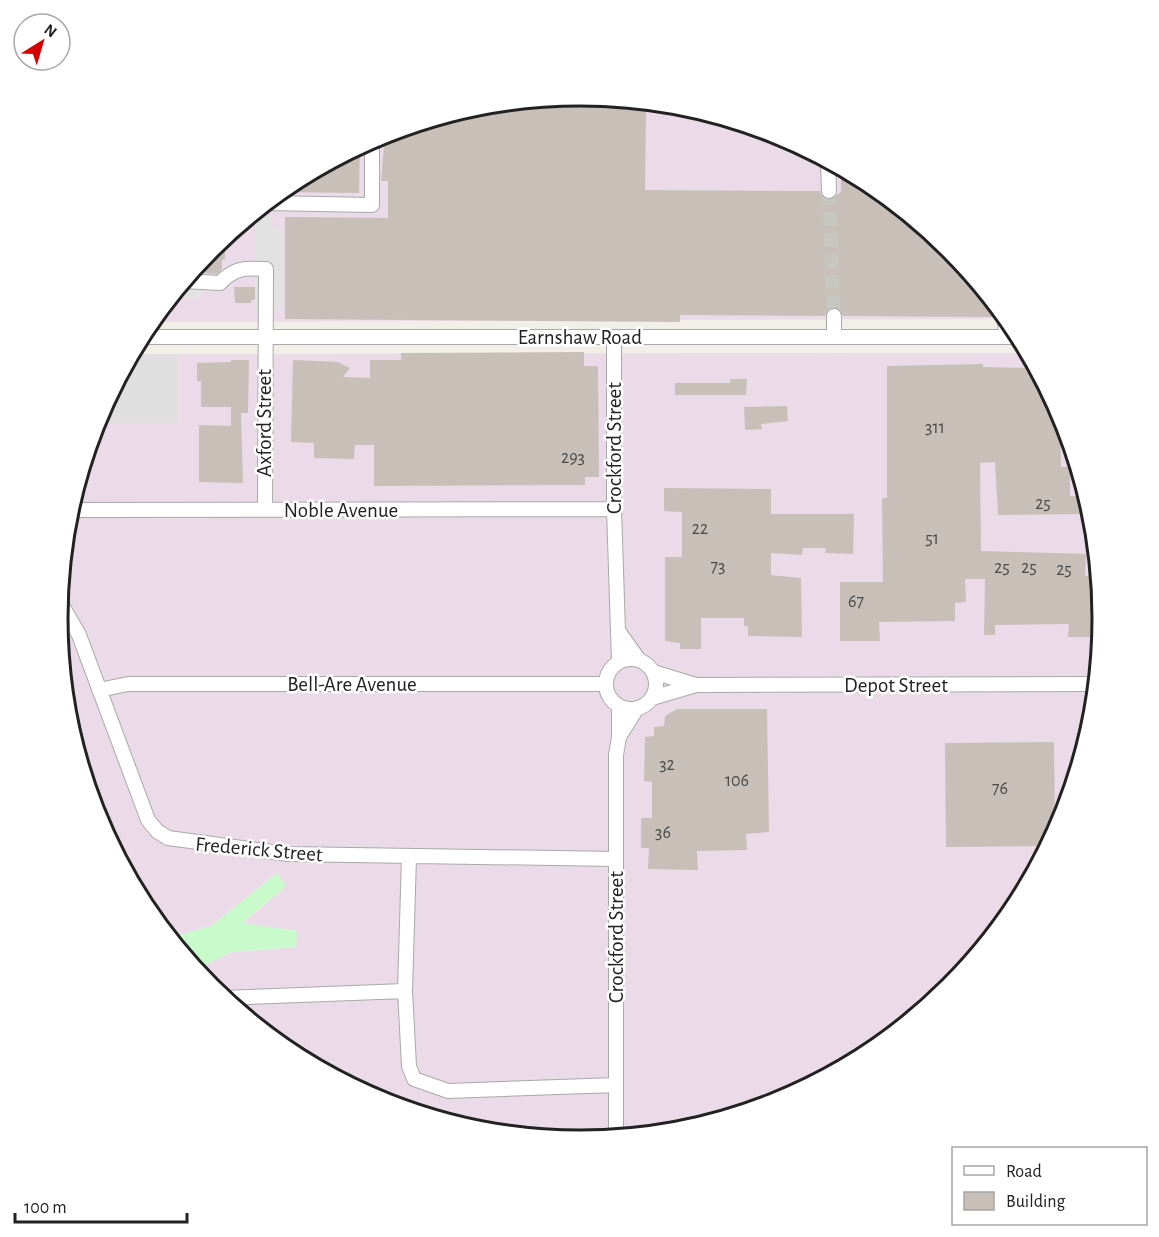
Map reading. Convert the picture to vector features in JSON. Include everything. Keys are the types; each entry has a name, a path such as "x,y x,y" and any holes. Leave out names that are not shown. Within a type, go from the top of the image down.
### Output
{"street":[{"path":"280,203 372,205 372,150"},
{"path":"828,171 829,191"},
{"name":"Axford Street","path":"195,282 220,283 229,273 242,267 266,269 265,510"},
{"path":"834,316 834,337"},
{"name":"Earnshaw Road","path":"152,337 1007,337"},
{"name":"Crockford Street","path":"614,337 614,509 619,662"},
{"name":"Noble Avenue","path":"79,510 614,509"},
{"name":"Frederick Street","path":"68,615 80,635 144,810 152,826 162,835 186,842 288,854 616,859"},
{"name":"Crockford Street","path":"619,632 639,660"},
{"path":"639,660 653,672 656,685 652,698 637,708 619,706 610,697 606,684 609,671 619,662 639,660"},
{"name":"Depot Street","path":"653,672 696,685"},
{"name":"Bell-Are Avenue","path":"99,690 128,684 606,684"},
{"name":"Depot Street","path":"652,698 696,685 1087,684"},
{"name":"Crockford Street","path":"616,1129 616,755 620,737 619,706"},
{"name":"Crockford Street","path":"620,737 629,726 637,708"},
{"path":"408,856 405,991 409,1066 414,1079 425,1085 448,1091 616,1085"},
{"path":"236,997 405,991"}],"shaded area":[{"path":"580,106 679,116 744,134 806,159 864,193 917,234 942,256 994,319 162,322 217,256 242,234 295,193 353,159 415,134 480,116"},
{"path":"263,216 271,216 271,229 283,229 283,310 255,310 255,223"},
{"path":"199,276 201,276 201,298 181,298"},
{"path":"1017,353 1053,423 1074,486 1087,552 1092,618 1087,685 1074,751 1053,814 1023,875 986,930 942,981 891,1025 864,1044 806,1078 775,1092 712,1113 679,1121 613,1129 546,1129 513,1126 480,1121 415,1103 384,1092 323,1062 268,1025 217,981 204,966 232,952 296,947 297,931 242,924 286,886 277,873 211,926 178,936 154,903 120,845 95,783 77,718 69,652 69,585 77,519 85,486 106,423 177,423 177,354"},
{"path":"141,354 177,354 177,423 106,423"}],"green space":[{"path":"277,873 286,886 242,923 297,931 296,947 232,952 204,966 178,936 211,926"}],"building":[{"path":"580,106 646,111 645,190 820,191 824,199 830,200 841,192 841,178 891,212 942,256 993,317 843,316 839,309 833,307 827,311 825,316 680,315 680,322 285,319 285,217 388,218 388,181 381,181 384,146 382,146 447,124 513,111"},
{"path":"360,156 359,193 296,192"},
{"path":"225,249 222,269 217,274 202,273"},
{"path":"234,287 255,287 255,300 251,300 251,303 235,303"},
{"path":"584,352 584,366 598,366 599,477 585,477 585,485 374,486 374,445 355,445 354,459 314,458 314,443 291,442 293,360 338,362 350,368 343,377 370,378 370,360 401,360 401,353"},
{"path":"231,360 249,360 248,413 241,413 243,483 199,482 199,425 231,426 231,407 201,407 201,381 197,381 197,363 231,362"},
{"path":"983,364 983,367 1026,368 1053,423 1061,444 1061,467 1068,467 1070,496 1076,496 1081,514 998,515 995,462 980,463 981,551 1086,554 1085,576 1089,576 1091,637 1068,637 1069,624 995,625 995,635 984,635 985,579 965,579 966,602 955,603 955,621 879,622 880,641 840,641 840,582 883,582 882,498 887,498 887,366"},
{"path":"730,379 747,379 746,395 675,395 675,383 730,383"},
{"path":"787,406 788,421 761,424 762,429 745,430 744,407"},
{"path":"664,488 771,489 771,514 854,514 853,554 825,553 826,548 803,548 802,555 771,553 771,575 801,578 802,637 748,636 748,626 744,626 744,618 701,618 701,649 680,649 680,643 665,641 665,557 682,557 682,512 664,511"},
{"path":"677,709 767,709 769,832 746,834 747,850 697,851 698,870 648,869 649,848 641,848 641,818 652,818 652,782 644,781 645,737 654,736 654,727 664,726 665,716"},
{"path":"1054,742 1055,809 1038,846 946,847 945,743"}],"tunnel":[{"path":"829,191 834,316"}]}
